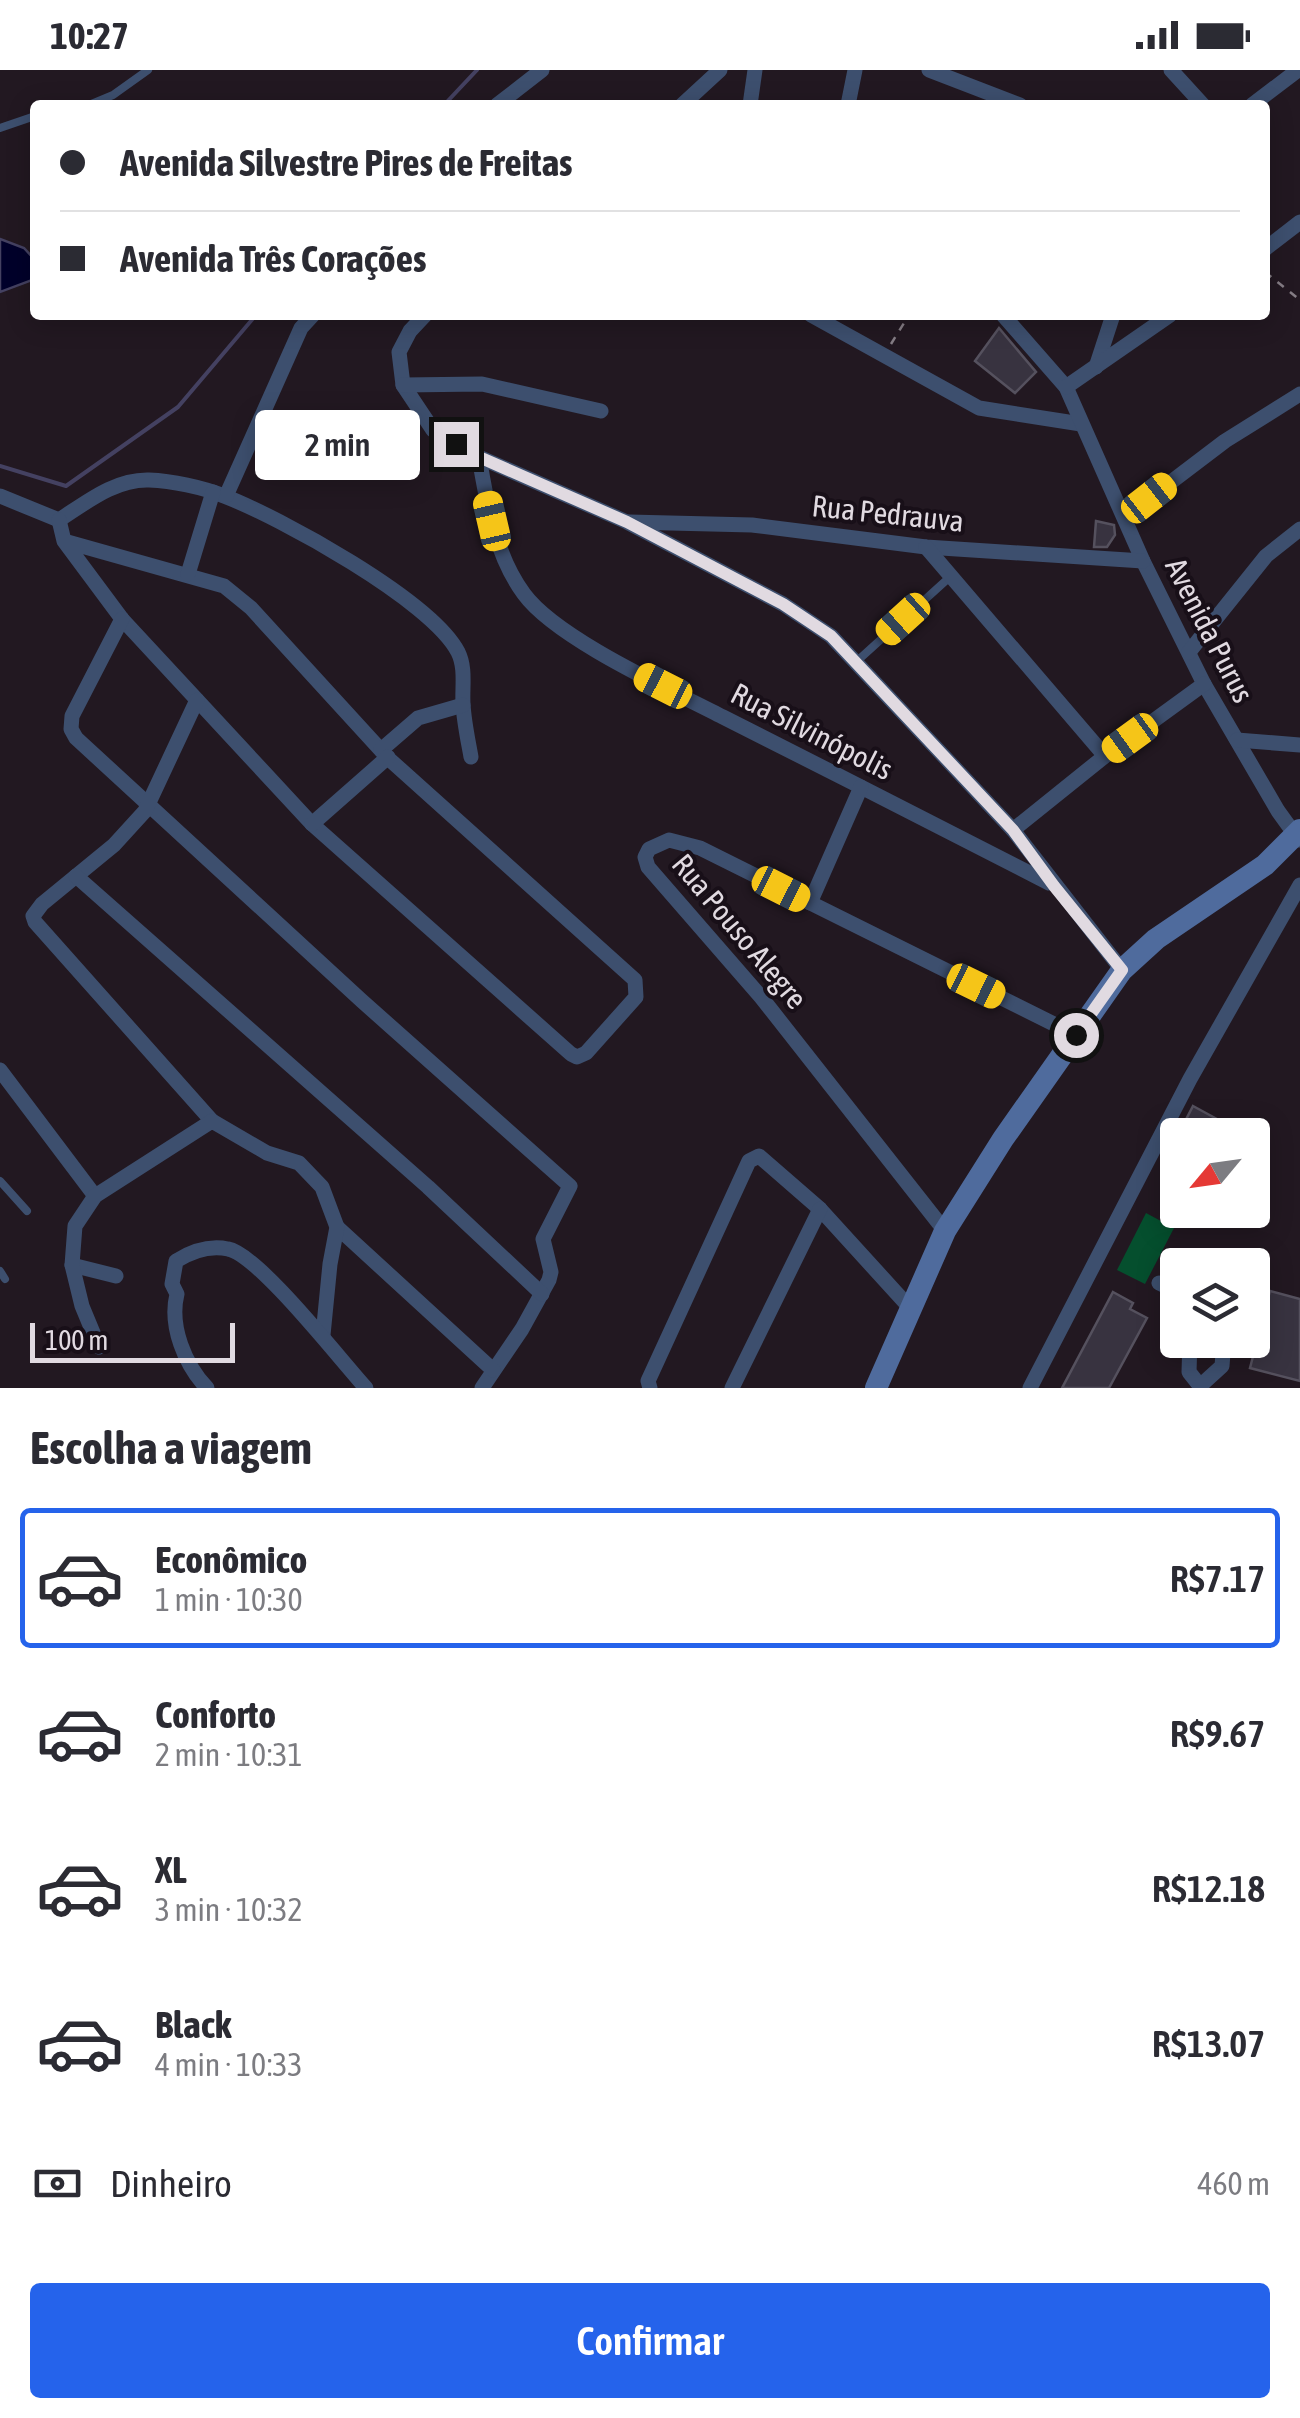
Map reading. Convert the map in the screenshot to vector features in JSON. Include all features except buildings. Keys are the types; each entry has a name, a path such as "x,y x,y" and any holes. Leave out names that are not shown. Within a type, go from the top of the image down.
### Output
{"main road":[{"path":"876,1388 945,1231 1003,1139 1122,970 1156,939 1265,865 1299,836"}],"street":[{"path":"504,100 542,70"},
{"path":"687,100 720,70"},
{"path":"751,100 755,70"},
{"path":"849,100 856,70"},
{"path":"928,70 1007,100"},
{"path":"1170,70 1198,100"},
{"path":"1259,100 1298,70"},
{"path":"1270,246 1300,222"},
{"path":"188,574 220,494 300,328 308,320"},
{"path":"421,320 402,343 403,384 433,430 479,457 627,522 807,618 856,662 1013,830 1122,970"},
{"path":"820,320 980,408 1081,424"},
{"name":"Avenida Purus","path":"1007,320 1066,387 1204,684 1278,811 1299,836"},
{"path":"1096,367 1111,320"},
{"path":"1066,387 1163,320"},
{"path":"403,384 482,384 601,411"},
{"path":"1125,517 1225,441 1300,394"},
{"name":"Rua Silvinópolis","path":"479,457 492,521 504,556 517,583 534,606 551,620 634,672 1054,886"},
{"path":"59,520 122,482 149,480 220,494 354,562 419,610 458,652 471,758"},
{"path":"0,496 59,520"},
{"path":"59,520 64,541 122,619 312,824 570,1054 578,1057 586,1053 636,996 635,980 384,754 251,608 224,586 64,541"},
{"name":"Rua Pedrauva","path":"627,522 752,525 926,547 1144,561"},
{"path":"1189,652 1266,556 1300,529"},
{"path":"926,547 1105,756"},
{"path":"122,619 70,722 76,738 569,1184 543,1239 551,1272 542,1294 482,1388"},
{"path":"1013,830 1204,684"},
{"path":"197,700 148,804 114,845 42,904 34,922 212,1121 266,1153 298,1163 322,1188 338,1227 493,1370"},
{"path":"312,824 418,718 463,706"},
{"path":"1237,740 1300,745"},
{"path":"810,904 861,786"},
{"name":"Rua Pouso Alegre","path":"945,1231 761,997 648,867 645,856 649,849 658,843 684,842 1076,1035"},
{"path":"76,876 542,1294"},
{"path":"1030,1388 1190,1079 1300,885"},
{"path":"0,1070 95,1196"},
{"path":"98,1347 72,1265 75,1226 95,1196 212,1121"},
{"path":"650,1388 648,1381 749,1161 759,1156 820,1209 911,1310"},
{"path":"732,1388 820,1209"},
{"path":"323,1335 338,1227"},
{"path":"199,1385 179,1338 172,1284 176,1261 193,1250 228,1248 242,1255 323,1335 366,1388"},
{"path":"72,1265 116,1276"},
{"path":"1190,1358 1190,1372 1200,1387 1222,1366 1223,1358"}],"lane":[{"path":"101,100 148,70"},
{"path":"0,128 30,118"},
{"path":"856,662 951,576"},
{"path":"0,1181 27,1211"}],"path":[{"path":"1270,276 1300,300"},
{"path":"885,354 906,320"}],"green space":[{"path":"1146,1213 1160,1220 1160,1228 1174,1228 1160,1248 1145,1284 1117,1270"}],"water":[{"path":"0,239 24,248 30,255 30,281 0,292"}],"waterway":[{"path":"449,100 477,70"},
{"path":"0,466 66,486 178,407 252,320"}],"route":[{"path":"456,444 627,522 783,604 831,636 1013,830 1122,970 1076,1035"}]}
